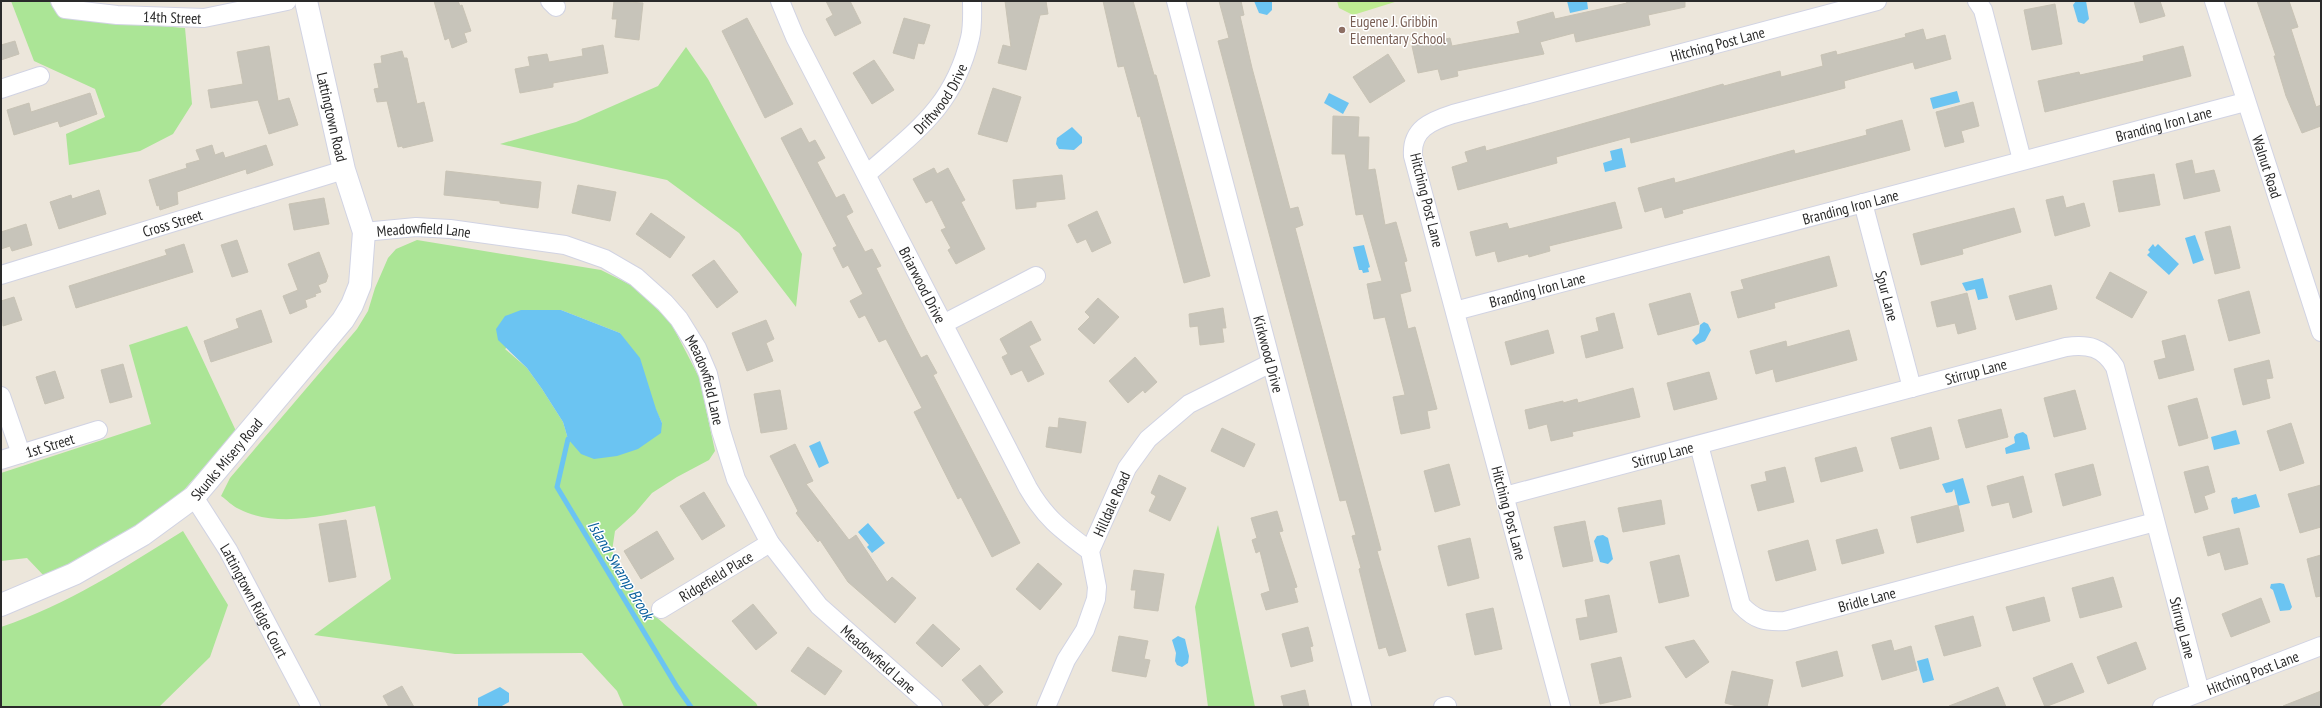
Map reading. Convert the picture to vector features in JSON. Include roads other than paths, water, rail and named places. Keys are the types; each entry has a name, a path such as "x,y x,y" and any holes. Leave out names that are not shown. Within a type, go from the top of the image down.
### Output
{"main road":[{"name":"Lattingtown Road","path":"306,1 344,170 364,232"},
{"name":"Skunks Misery Road","path":"1,605 74,574 136,539 194,498 343,320 352,305 360,285 364,232"}],"street":[{"name":"14th Street","path":"60,1 65,9 116,15 204,18 287,1"},
{"name":"Briarwood Drive","path":"780,1 795,37 1040,508 1054,524 1090,551"},
{"name":"Driftwood Drive","path":"867,174 930,119 951,90 960,69 970,36 972,1"},
{"name":"Kirkwood Drive","path":"1176,1 1362,707"},
{"name":"Hitching Post Lane","path":"1561,707 1414,156 1413,146 1419,130 1431,121 1453,114 1877,1"},
{"path":"1977,1 1983,10 2022,160"},
{"name":"Walnut Road","path":"2214,1 2245,102 2321,332"},
{"path":"1,89 40,76"},
{"name":"Branding Iron Lane","path":"1455,311 2245,102"},
{"name":"Cross Street","path":"1,275 344,170"},
{"name":"Spur Lane","path":"1863,203 1912,388"},
{"name":"Meadowfield Lane","path":"364,232 416,228 450,229 565,245 605,259 636,277 666,303 679,319 697,348 708,374 721,431 736,479 770,544 819,606 932,707"},
{"path":"945,324 1036,276"},
{"name":"Stirrup Lane","path":"1505,496 2066,347 2081,345 2103,351 2108,355 2115,367 2200,692"},
{"name":"Hilldale Road","path":"1046,707 1066,660 1085,630 1096,599 1097,587 1090,551 1127,468 1148,439 1165,422 1189,404 1271,362"},
{"path":"1,396 21,454"},
{"name":"1st Street","path":"1,460 98,430"},
{"name":"Bridle Lane","path":"1699,445 1741,605 1750,616 1769,622 1785,620 2155,522"},
{"name":"Lattingtown Ridge Court","path":"194,498 228,550 311,707"},
{"name":"Ridgefield Place","path":"661,609 770,544"},
{"name":"Hitching Post Lane","path":"2162,707 2321,646"}],"water":[{"path":"1254,1 1272,1 1272,10 1267,15 1259,13"},
{"path":"1567,1 1587,1 1588,9 1570,13"},
{"path":"2076,1 2086,1 2089,19 2084,24 2078,22 2073,5"},
{"path":"1957,91 1960,102 1933,109 1930,98"},
{"path":"1329,93 1349,103 1343,114 1324,103"},
{"path":"1072,127 1082,137 1082,143 1074,150 1059,149 1056,144 1057,138"},
{"path":"1622,148 1626,167 1605,172 1603,163 1612,160 1610,151"},
{"path":"2195,235 2204,260 2193,264 2185,238"},
{"path":"2153,244 2155,247 2158,244 2179,264 2169,275 2147,255 2150,252 2148,250"},
{"path":"1364,245 1370,267 1368,268 1369,272 1363,273 1362,270 1359,270 1353,247"},
{"path":"1983,278 1988,298 1978,300 1975,289 1966,291 1962,283"},
{"path":"521,310 561,310 620,333 640,358 662,423 661,433 638,449 617,456 594,459 581,454 568,439 563,422 527,368 498,340 496,329 505,316"},
{"path":"1704,322 1708,324 1711,330 1705,341 1696,345 1692,340 1699,333 1700,325"},
{"path":"2236,430 2240,444 2214,450 2211,437"},
{"path":"2023,432 2027,435 2030,449 2006,454 2005,448 2015,443 2014,437 2016,434"},
{"path":"820,441 829,463 819,468 809,446"},
{"path":"1963,478 1970,503 1958,506 1954,489 1952,492 1946,493 1942,484"},
{"path":"2256,494 2260,507 2234,514 2231,501 2232,498 2237,497 2238,499"},
{"path":"868,523 885,543 872,553 867,547 869,545 858,532"},
{"path":"1603,535 1608,538 1613,559 1608,564 1600,562 1594,541 1597,536"},
{"path":"2271,584 2284,584 2292,607 2290,610 2280,611 2273,590 2270,588"},
{"path":"1178,636 1185,639 1189,656 1188,663 1182,667 1177,665 1175,661 1176,653 1172,640"},
{"path":"1928,658 1934,680 1923,683 1917,661"},
{"path":"500,687 509,693 509,702 500,707 478,707 478,698"}],"waterway":[{"name":"Island Swamp Brook","path":"568,439 557,487 677,687 691,707"}],"place":[{"name":"Eugene J. Gribbin Elementary School","path":"1342,30"}]}
